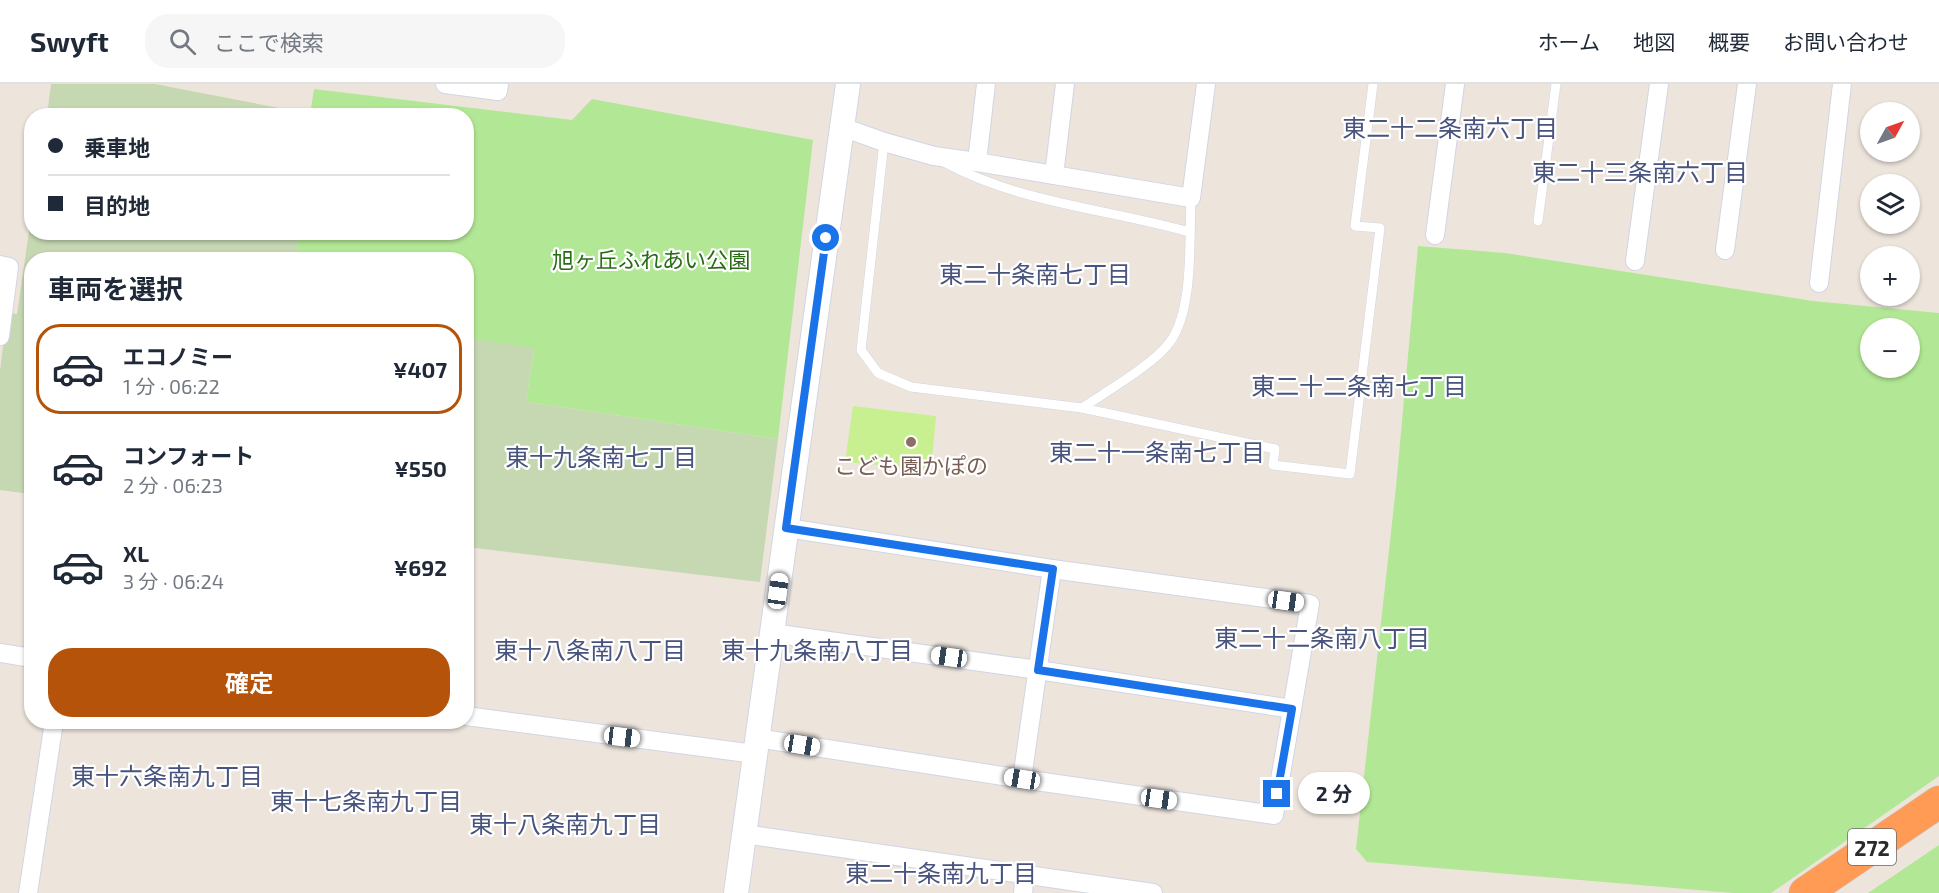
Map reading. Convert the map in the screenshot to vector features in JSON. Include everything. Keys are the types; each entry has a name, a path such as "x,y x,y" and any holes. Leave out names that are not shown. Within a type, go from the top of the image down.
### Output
{"highway":[{"name":"272","path":"1805,893 1939,802"}],"street":[{"path":"445,84 498,91 499,84"},
{"path":"736,893 848,84"},
{"path":"977,162 986,84"},
{"path":"1054,175 1065,84"},
{"path":"842,127 934,156 1191,198 1206,84"},
{"path":"1435,235 1455,84"},
{"path":"1635,261 1659,84"},
{"path":"1725,250 1747,84"},
{"path":"1819,284 1842,84"},
{"path":"0,265 9,267 0,336"},
{"path":"474,717 756,746 1022,779 1274,815 1310,604 1053,569 786,528"},
{"path":"1022,779 1053,569"},
{"path":"772,633 1038,670 1292,709"},
{"path":"0,653 24,657"},
{"path":"28,893 53,729"},
{"path":"744,834 1153,893"},
{"path":"1023,893 1026,874"}],"lane":[{"path":"884,142 861,350 878,373 911,387 1082,408 1275,449 1273,465 1350,474 1380,228 1355,226 1373,84"},
{"path":"1538,221 1556,84"},
{"path":"934,156 970,176 1018,192 1189,232"},
{"path":"1082,408 1146,364 1170,342 1182,318 1187,284 1191,198"}],"green space":[{"path":"51,84 155,84 279,108 48,108"},
{"name":"旭ヶ丘ふれあい公園","path":"314,89 472,108 311,108"},
{"name":"旭ヶ丘ふれあい公園","path":"592,99 813,140 778,439 526,402 534,349 474,339 474,252 297,252 298,240 474,240 474,108 572,120"},
{"path":"28,240 298,240 297,252 26,252"},
{"path":"1418,246 1505,253 1813,301 1939,313 1939,776 1771,893 1733,893 1367,862 1356,849 1396,487"},
{"path":"24,266 24,493 0,490 0,371 7,313 17,314"},
{"path":"474,339 534,348 526,402 778,439 760,582 474,548"},
{"path":"853,406 936,416 931,470 845,462"},
{"path":"1939,845 1939,893 1868,893"}],"place":[{"name":"こども園かぽの","path":"911,442"}],"district":[{"name":"東二十二条南六丁目","path":"1450,127"},
{"name":"東二十三条南六丁目","path":"1640,171"},
{"name":"東二十条南七丁目","path":"1035,273"},
{"name":"東二十二条南七丁目","path":"1359,385"},
{"name":"東二十一条南七丁目","path":"1157,451"},
{"name":"東十九条南七丁目","path":"601,456"},
{"name":"東二十二条南八丁目","path":"1322,637"},
{"name":"東十八条南八丁目","path":"590,649"},
{"name":"東十九条南八丁目","path":"817,649"},
{"name":"東十六条南九丁目","path":"167,775"},
{"name":"東十七条南九丁目","path":"366,800"},
{"name":"東十八条南九丁目","path":"565,823"},
{"name":"東二十条南九丁目","path":"941,872"}],"route":[{"path":"826,238 786,528 1053,569 1038,670 1292,709 1277,794"}]}
